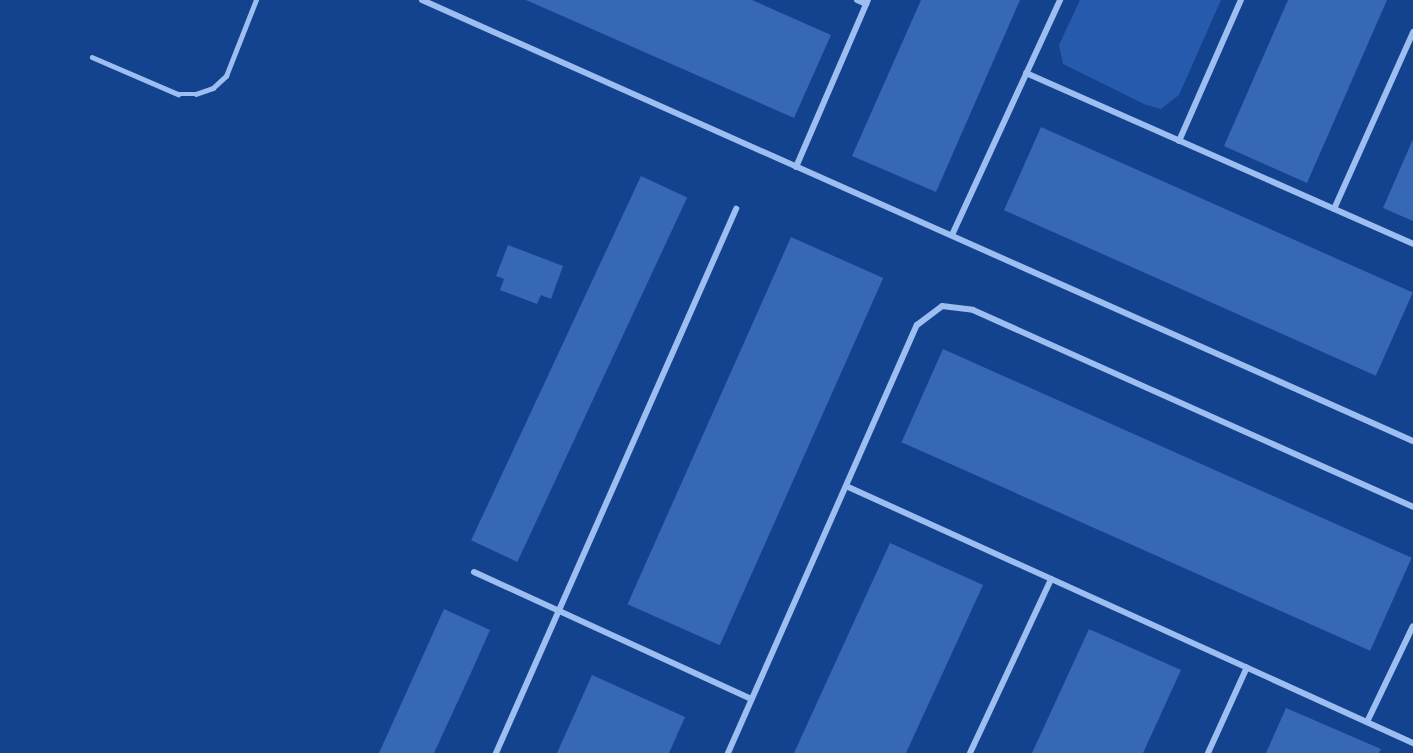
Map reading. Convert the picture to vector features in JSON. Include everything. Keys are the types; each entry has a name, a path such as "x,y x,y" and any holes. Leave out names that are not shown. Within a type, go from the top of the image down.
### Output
{"street":[{"path":"422,0 1413,441"},
{"path":"796,167 867,2 857,0"},
{"path":"952,235 1060,0"},
{"path":"1179,141 1241,0"},
{"path":"1334,209 1413,32"},
{"path":"1026,73 1413,244"},
{"path":"496,753 736,209"},
{"path":"728,753 917,325 932,310 953,305 973,310 1413,507"},
{"path":"846,486 1413,743"},
{"path":"474,572 751,699"},
{"path":"970,753 1051,579"},
{"path":"1367,722 1413,626"},
{"path":"1208,753 1247,667"}],"lane":[{"path":"92,57 178,94 196,94 213,88 226,76 256,0"}],"shaded area":[{"path":"1080,0 1221,0 1179,95 1161,109 1146,105 1063,64 1059,45"}],"building":[{"path":"526,0 752,0 831,35 794,118"},
{"path":"921,0 1020,0 936,192 852,156"},
{"path":"1288,0 1387,0 1307,183 1224,146"},
{"path":"1041,127 1413,293 1376,376 1004,210"},
{"path":"1413,139 1413,221 1383,208"},
{"path":"641,176 687,198 517,562 471,540"},
{"path":"791,237 883,278 720,645 627,604"},
{"path":"508,245 563,266 551,299 541,295 537,304 500,290 504,279 496,276"},
{"path":"943,349 1412,558 1370,651 902,442"},
{"path":"890,543 983,585 962,631 906,753 794,753"},
{"path":"444,609 490,630 470,675 434,753 379,753"},
{"path":"1089,629 1181,670 1143,753 1032,753"},
{"path":"592,675 685,717 669,753 557,753"},
{"path":"1286,708 1381,749 1379,753 1266,753"}]}
